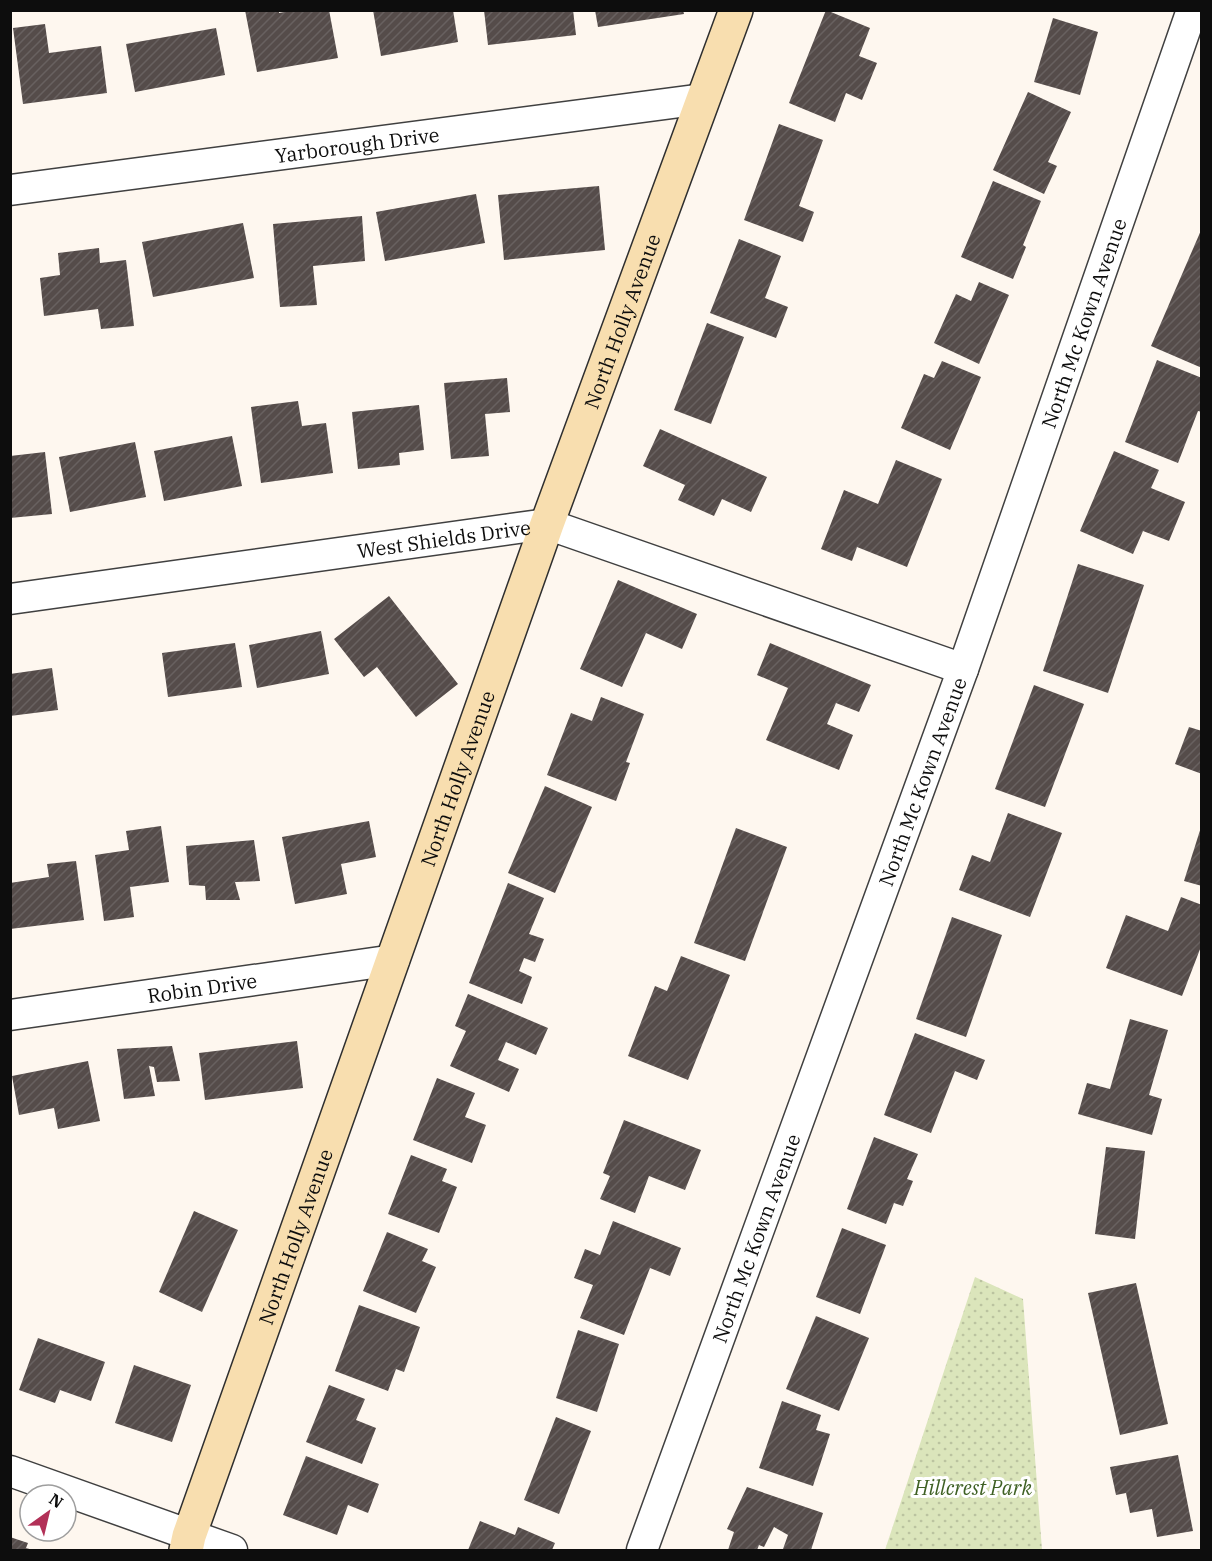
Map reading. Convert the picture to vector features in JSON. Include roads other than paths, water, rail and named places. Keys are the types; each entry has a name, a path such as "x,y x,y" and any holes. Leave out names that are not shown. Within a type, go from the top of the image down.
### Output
{"street":[{"name":"North Holly Avenue","path":"188,1543 547,524 736,10"},
{"name":"North Mc Kown Avenue","path":"642,1551 963,669 1192,10"},
{"name":"Yarborough Drive","path":"10,190 703,99"},
{"name":"West Shields Drive","path":"10,599 547,524 963,669"},
{"name":"Robin Drive","path":"10,1015 394,960"},
{"path":"10,1471 188,1543 232,1551"}],"park label":[{"name":"Hillcrest Park","path":"973,1487"}]}
